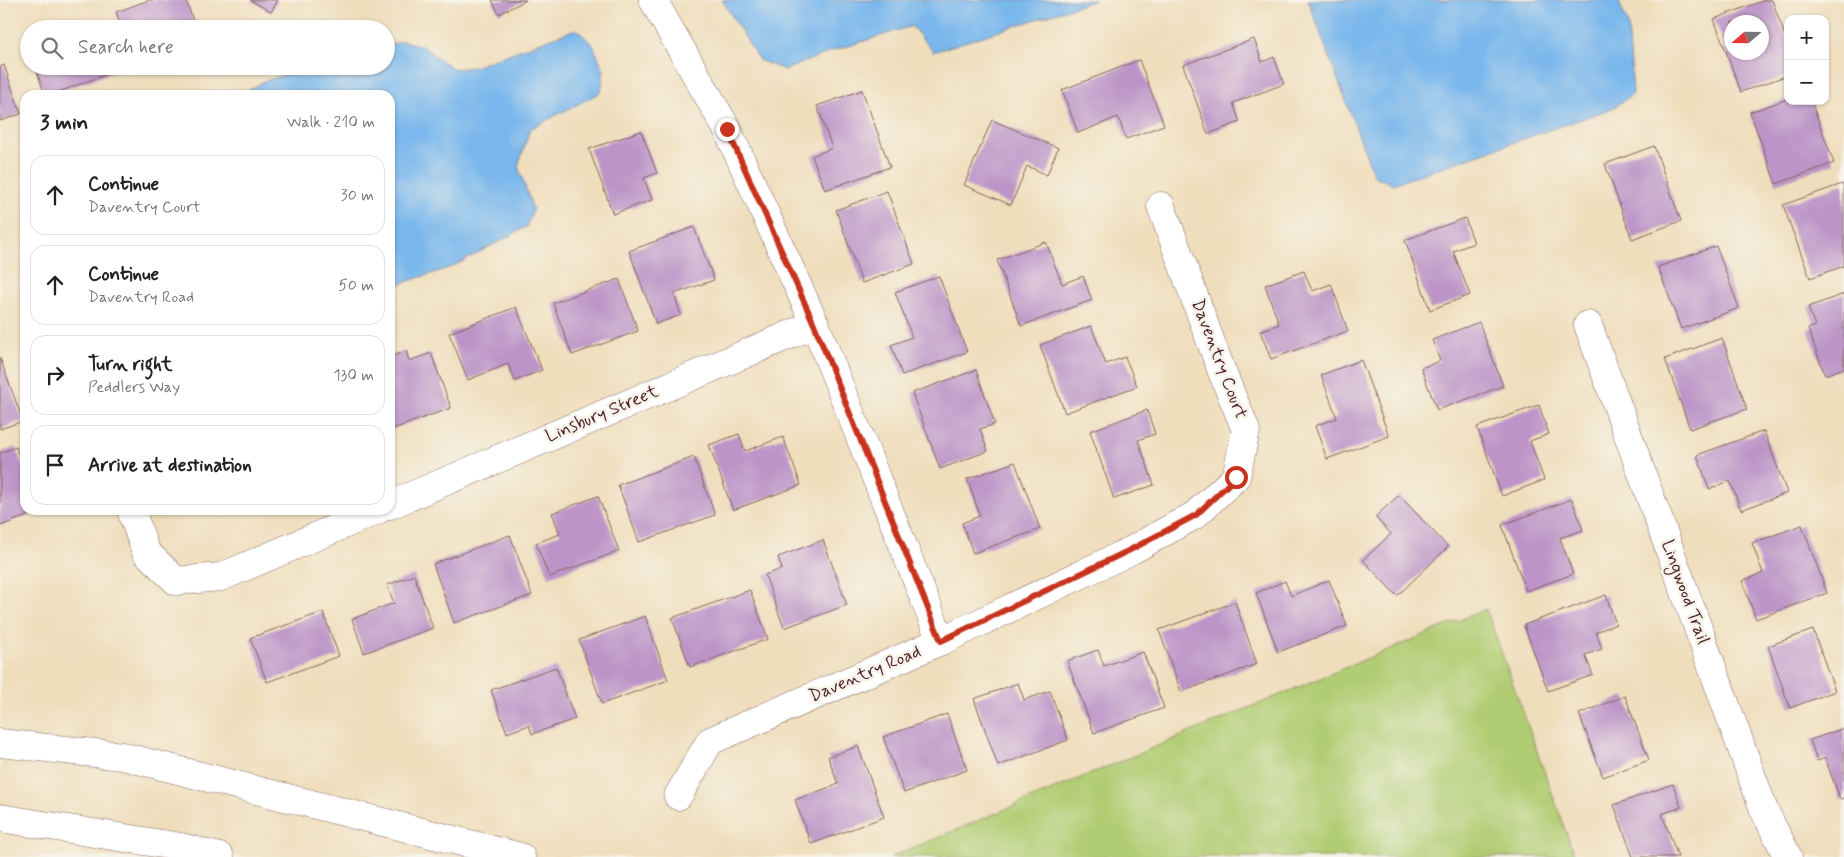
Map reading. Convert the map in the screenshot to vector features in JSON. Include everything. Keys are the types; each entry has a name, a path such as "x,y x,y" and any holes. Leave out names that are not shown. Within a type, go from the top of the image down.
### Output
{"main road":[{"path":"653,0 727,129 814,324 941,641"},
{"name":"Daventry Court","path":"1130,550 1196,515 1236,477 1246,430 1222,372 1161,206"},
{"name":"Linsbury Street","path":"395,503 814,324"},
{"name":"Lingwood Trail","path":"1588,325 1764,810 1788,857"},
{"path":"133,515 146,552 176,580 222,577 366,515"},
{"name":"Daventry Road","path":"678,796 710,741 941,641 1130,550"},
{"path":"0,743 122,756 521,857"},
{"path":"0,818 180,847 220,857"}],"green space":[{"path":"1486,609 1575,857 891,857"}],"water":[{"path":"722,0 1096,0 933,52 912,26 832,51 785,70 759,60"},
{"path":"1308,0 1618,0 1628,24 1633,94 1613,108 1393,184 1374,176"},
{"path":"576,29 593,45 604,71 601,92 530,129 518,166 533,210 526,227 452,267 395,285 395,90 249,90 264,81 285,75 395,75 395,43 402,41 423,46 438,59 454,69 474,67"}],"building":[{"path":"149,0 186,0 193,20 119,20 116,12"},
{"path":"250,0 278,0 271,12"},
{"path":"492,0 526,0 499,14"},
{"path":"1765,0 1772,0 1784,33 1784,76 1741,92 1729,60 1769,60 1769,15 1725,15"},
{"path":"1724,15 1724,46 1714,19"},
{"path":"1254,39 1262,62 1274,57 1284,84 1233,103 1240,122 1208,134 1183,65"},
{"path":"1139,60 1164,125 1126,139 1118,117 1078,133 1062,90"},
{"path":"4,65 20,114 0,121 0,67"},
{"path":"38,75 105,75 64,90 43,90"},
{"path":"862,90 890,167 825,190 812,156 832,148 817,106"},
{"path":"1784,100 1784,105 1812,105 1834,163 1776,184 1750,112"},
{"path":"992,120 1058,148 1047,175 1027,166 1011,205 964,185"},
{"path":"641,131 657,173 644,178 652,200 613,214 589,149"},
{"path":"1654,146 1681,221 1632,239 1605,164"},
{"path":"1842,184 1844,188 1844,266 1810,278 1783,205"},
{"path":"887,191 914,264 862,283 836,210"},
{"path":"1465,218 1474,243 1453,251 1470,295 1430,310 1405,240"},
{"path":"694,227 714,280 674,294 681,315 656,324 629,251"},
{"path":"1046,242 1062,284 1083,276 1092,300 1021,326 997,260"},
{"path":"1716,246 1739,308 1681,329 1658,267"},
{"path":"1304,271 1312,291 1331,284 1348,331 1271,359 1260,331 1279,324 1265,285"},
{"path":"939,276 967,352 902,375 891,345 912,337 895,292"},
{"path":"619,279 638,331 572,355 553,303"},
{"path":"1844,294 1844,368 1825,375 1808,329 1815,326 1808,307"},
{"path":"516,307 542,370 515,381 508,364 468,380 449,333"},
{"path":"1479,322 1503,386 1437,410 1421,368 1440,361 1432,340"},
{"path":"1091,326 1106,364 1125,357 1137,386 1065,413 1040,345"},
{"path":"1722,338 1747,409 1690,429 1665,359"},
{"path":"406,351 409,361 431,353 451,408 395,428 395,355"},
{"path":"0,358 20,413 20,422 0,429"},
{"path":"1361,360 1389,436 1327,459 1315,426 1337,418 1321,375"},
{"path":"976,370 995,424 980,429 988,451 940,469 912,393"},
{"path":"1539,405 1549,434 1530,441 1544,480 1502,496 1477,427"},
{"path":"1147,410 1155,434 1138,440 1154,485 1114,499 1090,431"},
{"path":"1764,431 1787,493 1741,510 1730,481 1709,489 1697,455"},
{"path":"739,434 745,451 783,437 801,485 733,510 709,445"},
{"path":"16,447 20,459 20,515 30,515 0,526 0,453"},
{"path":"694,457 715,515 639,542 618,485"},
{"path":"1015,462 1040,529 973,553 962,523 980,516 967,479"},
{"path":"1399,495 1448,547 1397,596 1363,560 1391,534 1375,517"},
{"path":"598,496 619,551 549,577 536,543 560,534 552,513"},
{"path":"1572,499 1583,530 1560,538 1573,574 1526,591 1502,525"},
{"path":"1802,525 1827,593 1756,619 1742,581 1763,573 1752,543"},
{"path":"510,535 532,595 454,623 433,564"},
{"path":"823,540 847,605 784,628 765,575 782,569 778,557"},
{"path":"414,575 433,628 364,653 352,619 394,603 387,585"},
{"path":"1329,580 1347,626 1278,652 1256,593 1285,581 1291,596"},
{"path":"750,590 768,639 690,667 672,618"},
{"path":"1606,595 1616,624 1596,632 1602,649 1585,655 1593,675 1548,691 1524,625"},
{"path":"1235,602 1257,664 1181,692 1159,630"},
{"path":"323,612 339,656 267,682 250,638"},
{"path":"645,616 668,680 602,704 579,640"},
{"path":"1813,630 1835,691 1790,708 1768,646"},
{"path":"1098,650 1104,666 1143,652 1164,708 1094,733 1067,661"},
{"path":"556,667 575,719 532,734 529,725 507,733 491,690"},
{"path":"1018,683 1024,700 1050,691 1068,740 998,766 974,699"},
{"path":"1625,696 1649,760 1603,777 1579,714"},
{"path":"947,714 967,770 904,793 883,737"},
{"path":"1844,728 1844,798 1840,799 1825,758 1817,761 1810,740"},
{"path":"858,746 884,817 811,844 795,800 838,784 828,757"},
{"path":"1673,784 1681,807 1662,814 1678,857 1633,857 1614,805"}],"route":[{"path":"727,129 814,324 941,641 1130,550 1196,515 1236,477"}]}
